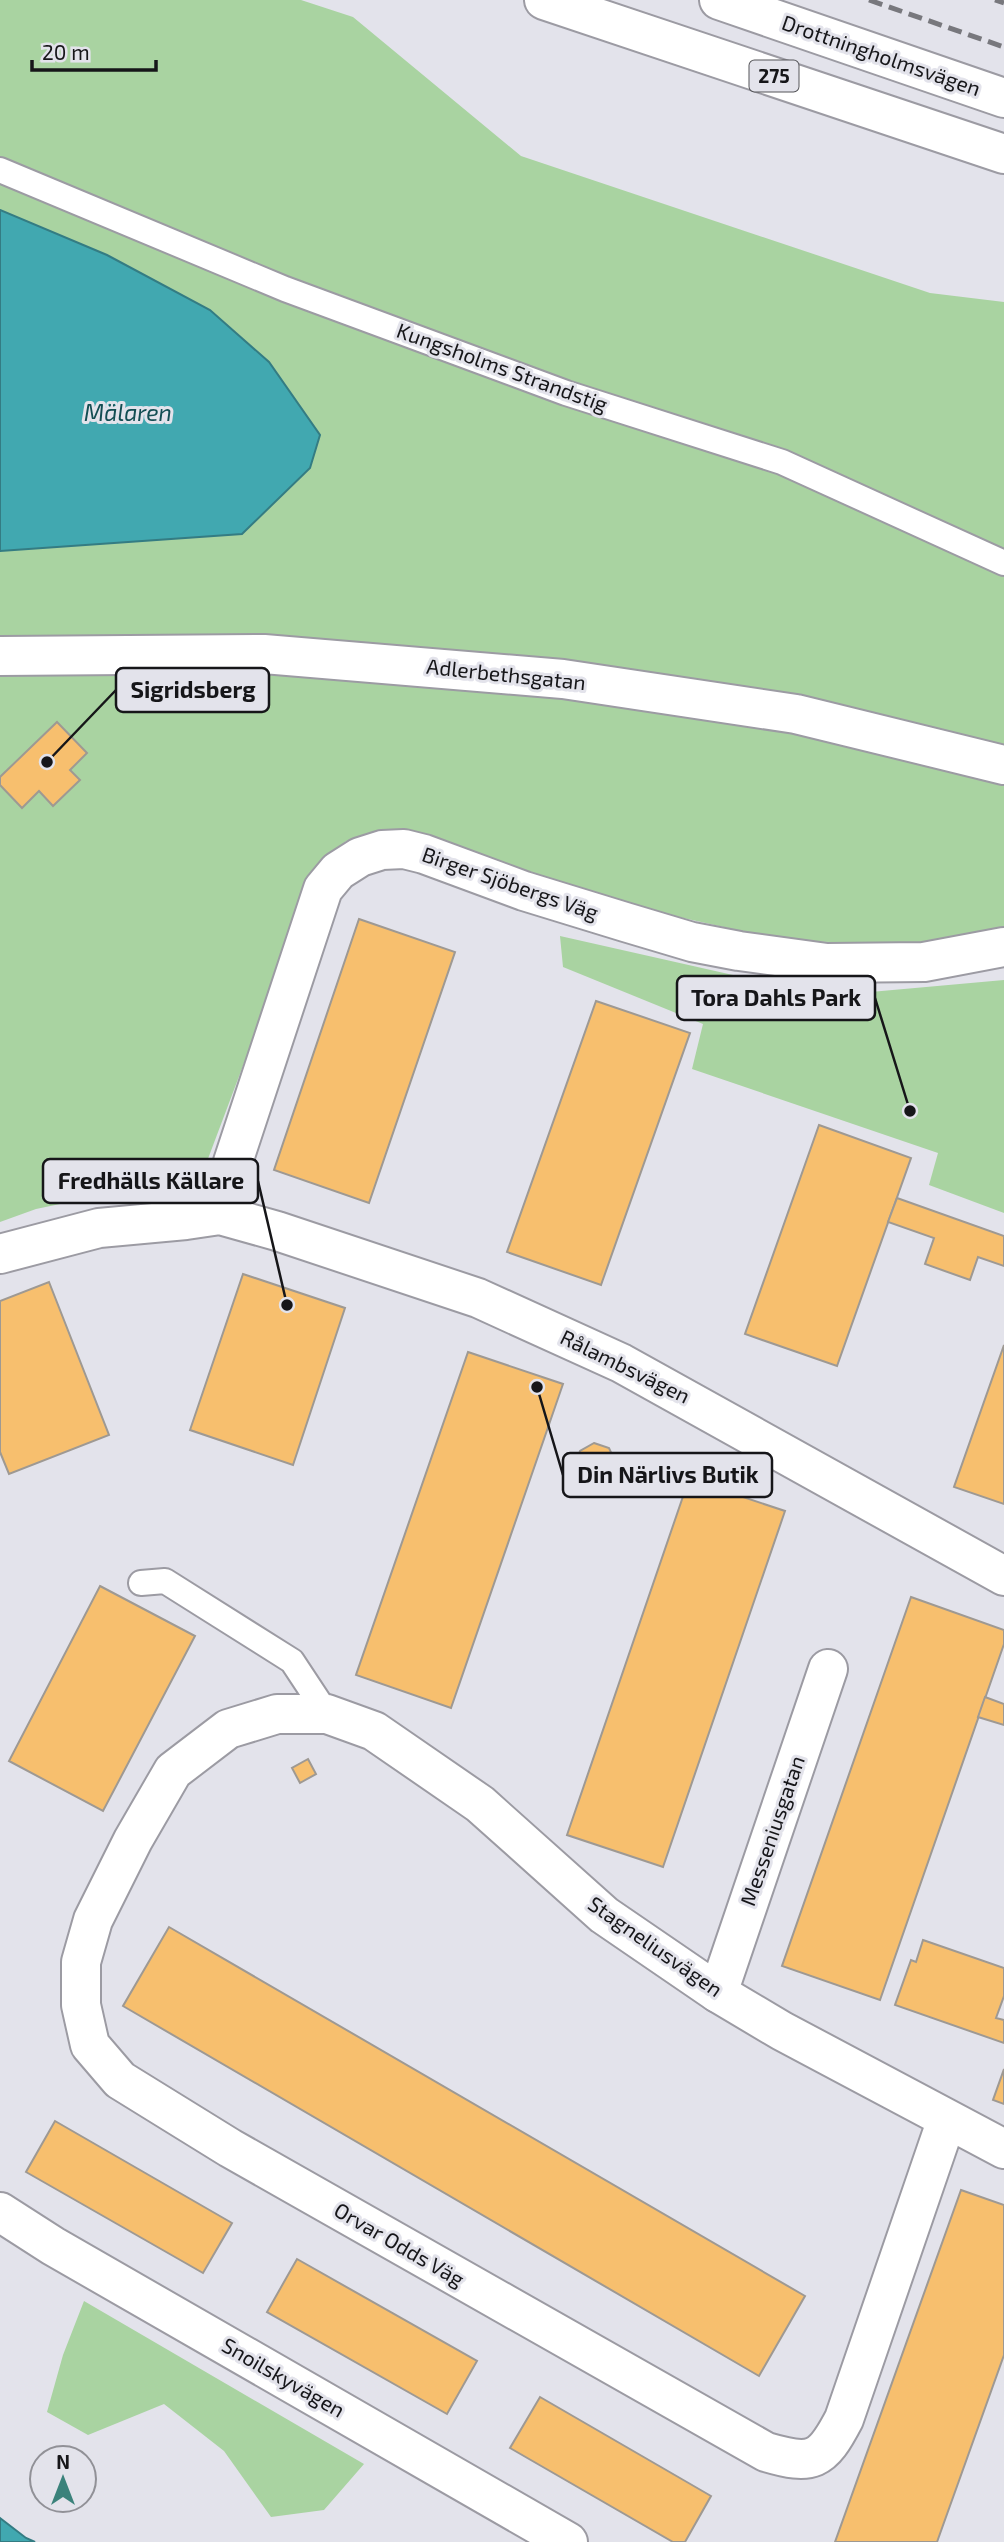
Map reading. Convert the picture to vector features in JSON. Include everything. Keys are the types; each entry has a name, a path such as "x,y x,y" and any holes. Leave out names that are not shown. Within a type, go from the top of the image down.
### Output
{"street":[{"name":"275","path":"544,0 1004,154"},
{"name":"Drottningholmsvägen","path":"719,0 1004,98"},
{"name":"Adlerbethsgatan","path":"0,656 264,654 562,678 796,714 1004,765"},
{"name":"Birger Sjöbergs Väg","path":"220,1215 233,1162 323,889 338,871 360,857 382,850 414,851 524,891 692,942 739,951 827,963 924,962 1004,947"},
{"path":"0,1254 99,1228 220,1215"},
{"name":"Rålambsvägen","path":"220,1215 277,1231 478,1298 621,1363 1004,1576"},
{"name":"Messeniusgatan","path":"718,1993 828,1669"},
{"name":"Orvar Odds Väg","path":"327,1714 277,1714 229,1729 173,1771 133,1840 93,1920 81,1962 81,2005 90,2045 120,2080 230,2148 534,2322 766,2452 790,2459 813,2458 822,2452 831,2445 844,2419 947,2119"},
{"name":"Stagneliusvägen","path":"327,1714 374,1731 480,1804 604,1915 718,1993 782,2031 1004,2149"},
{"name":"Snoilskyvägen","path":"0,2212 65,2253 568,2542"}],"lane":[{"name":"Kungsholms Strandstig","path":"0,170 285,289 566,393 782,463 1004,563"},
{"path":"141,1583 165,1581 292,1661 327,1714"}],"green space":[{"path":"0,0 301,0 353,17 521,156 930,293 1004,302 1004,929 922,944 787,941 598,899 423,833 385,832 346,841 319,864 203,1172 181,1187 113,1193 36,1209 0,1222 0,551 242,534 107,255 0,210"},
{"path":"560,936 826,996 1004,980 1004,1213 929,1185 938,1153 692,1069 703,1024 563,967"},
{"path":"84,2301 364,2464 324,2510 271,2517 224,2451 164,2404 88,2435 47,2412 63,2355"}],"water":[{"name":"Mälaren","path":"0,210 107,255 210,310 269,362 320,435 310,468 242,534 0,551"},
{"path":"0,2518 26,2538 35,2542 0,2542"}],"building":[{"path":"57,722 87,753 70,770 80,780 53,806 39,791 22,808 0,785 0,777"},
{"path":"359,919 455,952 369,1203 274,1170"},
{"path":"596,1001 690,1033 601,1285 507,1252"},
{"path":"819,1125 911,1158 837,1366 745,1334"},
{"path":"897,1198 1004,1236 1004,1266 978,1257 970,1280 925,1264 934,1238 888,1222"},
{"path":"243,1274 345,1308 293,1465 190,1430"},
{"path":"49,1282 109,1435 9,1474 0,1452 0,1301"},
{"path":"1004,1345 1004,1504 954,1487"},
{"path":"468,1352 563,1384 451,1708 356,1675"},
{"path":"594,1443 609,1448 615,1461 611,1478 599,1483 582,1478 576,1465 580,1451"},
{"path":"689,1479 785,1511 663,1867 567,1835"},
{"path":"100,1586 195,1636 103,1811 9,1761"},
{"path":"911,1597 1004,1630 1004,1644 880,2000 782,1966"},
{"path":"985,1697 1004,1704 1004,1725 978,1717"},
{"path":"308,1759 316,1774 300,1783 292,1768"},
{"path":"169,1927 805,2296 759,2376 123,2006"},
{"path":"923,1940 1004,1968 1004,1996 996,2018 1004,2020 1004,2043 895,2005 911,1960 916,1962"},
{"path":"1004,2069 1004,2104 993,2100"},
{"path":"55,2121 232,2223 203,2273 26,2172"},
{"path":"961,2190 1004,2205 1004,2355 937,2542 835,2542"},
{"path":"297,2259 477,2361 447,2414 267,2312"},
{"path":"540,2397 711,2496 685,2542 673,2542 510,2448"}],"railway":[{"path":"869,0 1004,47"},
{"path":"995,0 1004,3"}],"place":[{"name":"Sigridsberg","path":"47,762"},
{"name":"Tora Dahls Park","path":"910,1111"},
{"name":"Fredhälls Källare","path":"287,1305"},
{"name":"Din Närlivs Butik","path":"537,1387"}]}
